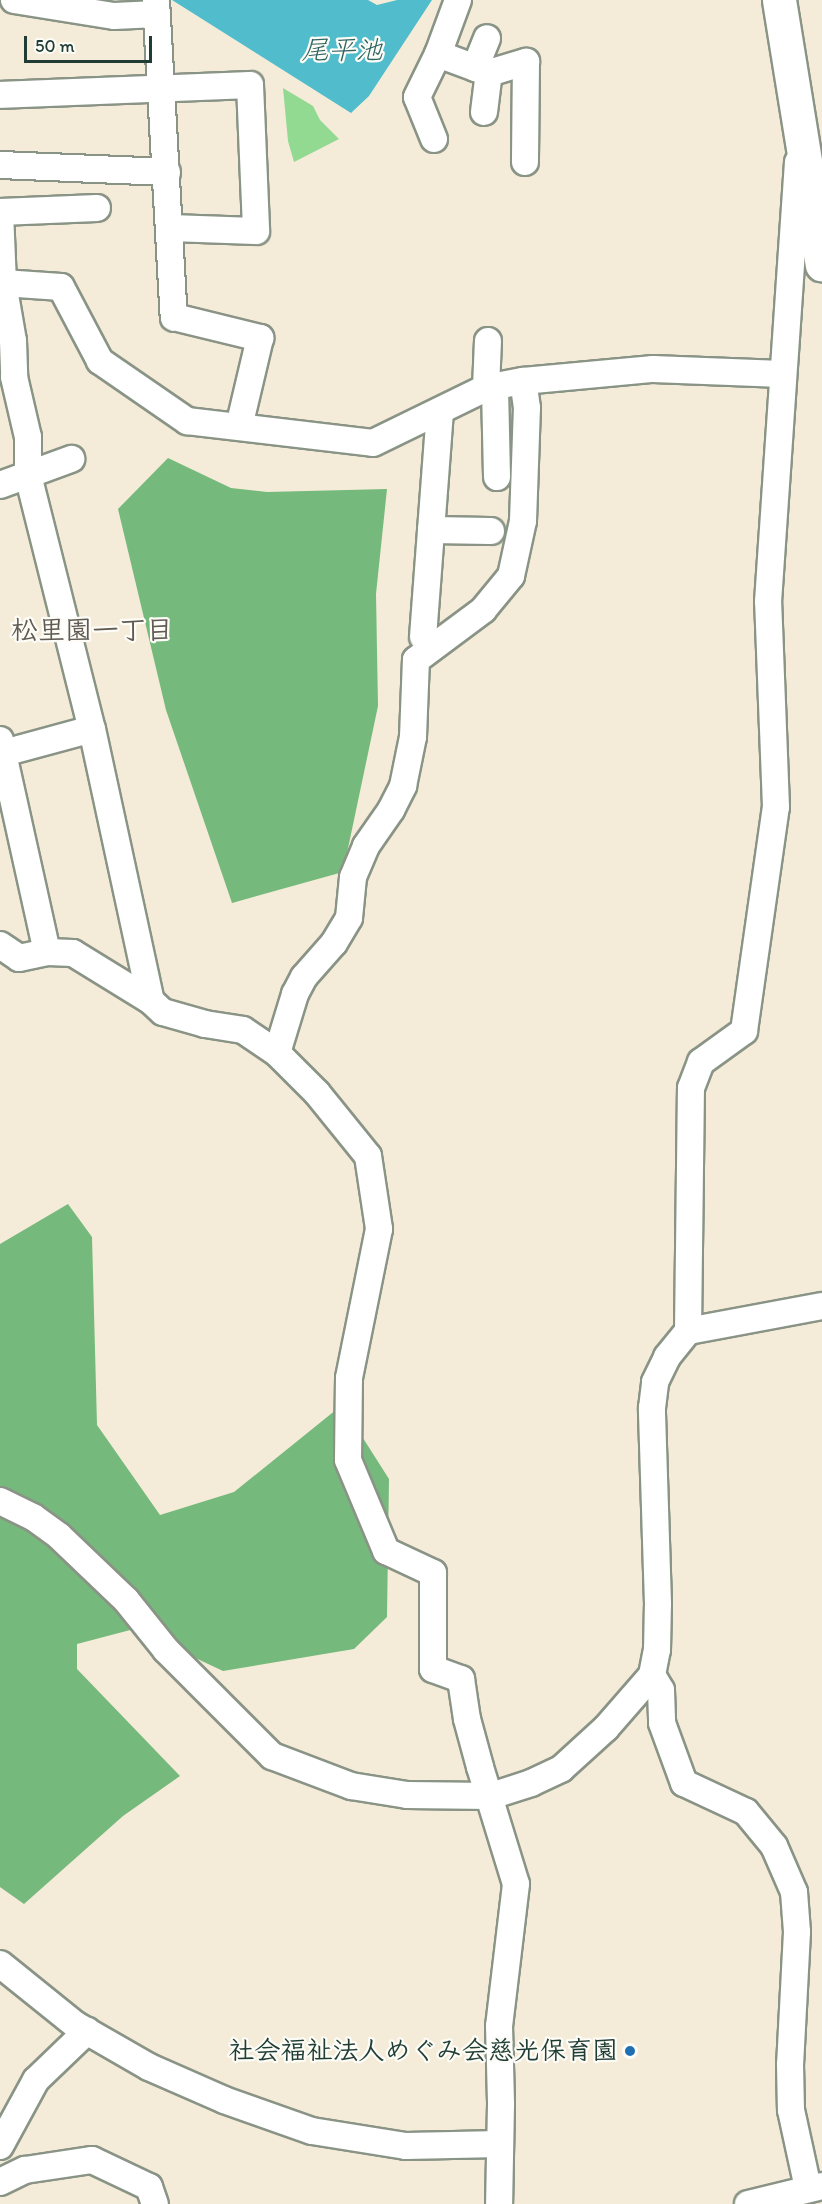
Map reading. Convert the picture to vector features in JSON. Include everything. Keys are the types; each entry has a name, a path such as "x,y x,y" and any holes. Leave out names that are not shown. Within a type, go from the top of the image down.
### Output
{"main road":[{"path":"779,0 822,265"}],"street":[{"path":"14,0 114,16 157,7 174,316 260,339 239,427"},
{"path":"434,139 417,97 438,54 458,0"},
{"path":"484,112 482,71 487,38"},
{"path":"438,54 482,71 526,62 525,162"},
{"path":"0,95 250,85 256,231 170,228"},
{"path":"0,1501 33,1516 59,1536 126,1600 166,1650 272,1756 351,1786 407,1795 490,1796 531,1783 561,1769 606,1728 652,1675 657,1650 658,1604 652,1408 655,1382 667,1357 688,1331 691,1088 701,1062 744,1031 776,807 768,602 794,192 802,136"},
{"path":"0,165 167,172"},
{"path":"97,208 0,212 3,283 13,341 7,380 28,437 28,475 92,729 151,1001"},
{"path":"3,283 61,287 100,361 187,420 373,443 491,388 524,381 653,369 782,374"},
{"path":"488,341 497,477"},
{"path":"277,1053 295,994 304,977 334,943 349,918 353,877 366,846 391,810 403,786 413,737 416,660 483,610 511,576 523,521 527,439 524,381"},
{"path":"423,637 440,412"},
{"path":"0,485 71,459"},
{"path":"431,530 491,531"},
{"path":"47,952 1,749 92,729"},
{"path":"0,945 19,958 47,952 73,953 151,1001 163,1012 205,1024 243,1030 277,1053 317,1093 368,1156 379,1229 349,1378 348,1460 386,1551 433,1573 434,1669 461,1679 467,1719 516,1884 499,2026 499,2204"},
{"path":"688,1331 822,1306"},
{"path":"652,1675 661,1690 662,1723 684,1783 746,1812 774,1846 794,1892 797,1932 790,2064 791,2110 815,2187 748,2204"},
{"path":"0,1964 87,2031 149,2067 224,2100 312,2131 406,2146 500,2144"},
{"path":"0,2146 36,2080 87,2031"},
{"path":"0,2182 25,2170 92,2160 150,2187 155,2204"}],"green space":[{"path":"283,88 313,106 320,120 339,139 294,162 288,141"},
{"path":"168,458 231,488 267,492 387,489 376,594 378,706 343,872 232,903 166,710 118,509"},
{"path":"68,1204 92,1237 97,1425 160,1515 234,1492 342,1405 389,1479 387,1617 354,1649 223,1671 134,1629 77,1644 77,1669 180,1776 123,1816 24,1904 0,1887 0,1244"}],"water":[{"name":"尾平池","path":"172,0 368,0 377,5 397,0 432,0 369,96 351,113"}],"place":[{"name":"社会福祉法人めぐみ会慈光保育園","path":"630,2051"}],"district":[{"name":"松里園一丁目","path":"92,630"}]}
